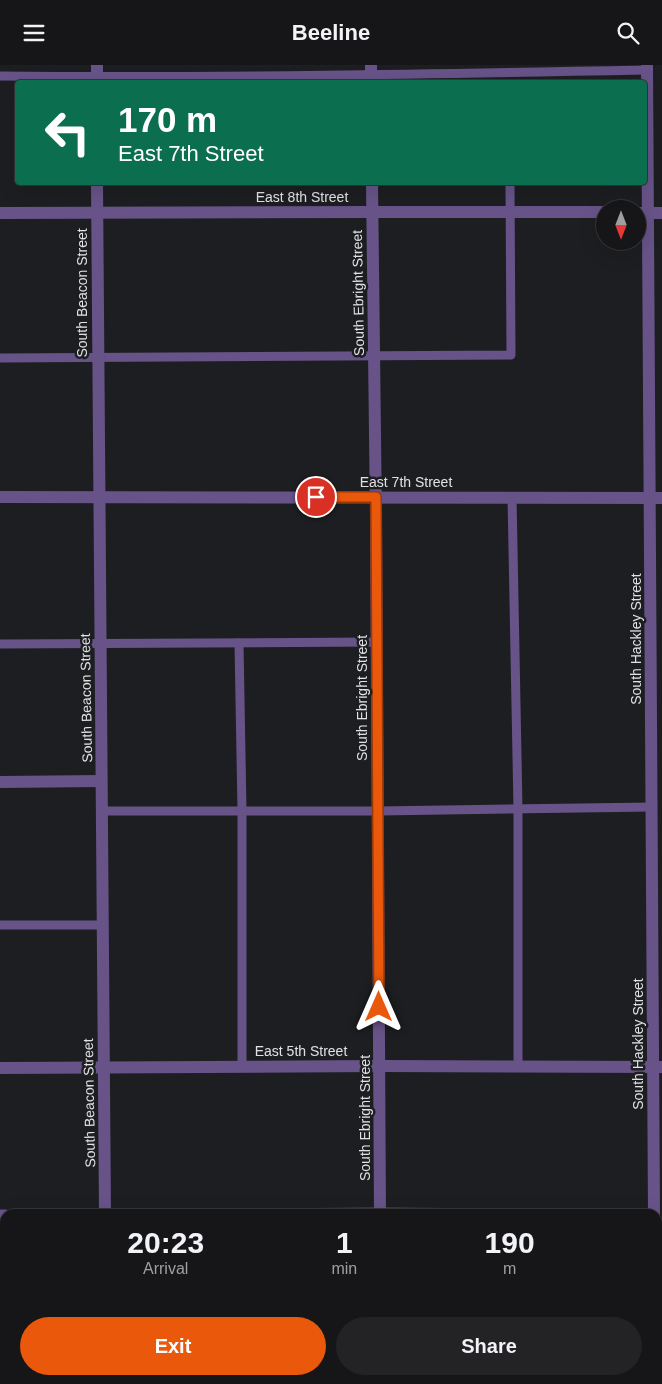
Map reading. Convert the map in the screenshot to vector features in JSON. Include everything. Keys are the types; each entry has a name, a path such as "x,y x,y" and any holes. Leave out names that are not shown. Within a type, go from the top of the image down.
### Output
{"street":[{"name":"South Beacon Street","path":"97,185 105,1209"},
{"name":"South Ebright Street","path":"372,185 376,497 380,1209"},
{"name":"South Hackley Street","path":"643,200 644,185"},
{"name":"East 8th Street","path":"0,213 596,212"},
{"path":"646,213 662,213"},
{"name":"South Hackley Street","path":"645,250 656,497 652,807 658,1067 656,1209"},
{"name":"East 7th Street","path":"0,497 656,497"},
{"path":"0,782 101,781"},
{"name":"East 5th Street","path":"0,1068 658,1067"}],"lane":[{"path":"0,76 371,74 509,78 647,68"},
{"path":"0,358 511,355 510,185"},
{"path":"512,497 518,809 518,1066"},
{"path":"0,645 376,642"},
{"path":"239,643 242,811 242,1067"},
{"path":"102,811 378,811 652,807"},
{"path":"0,925 103,925"}],"route":[{"path":"316,497 376,497 379,1007"}]}
